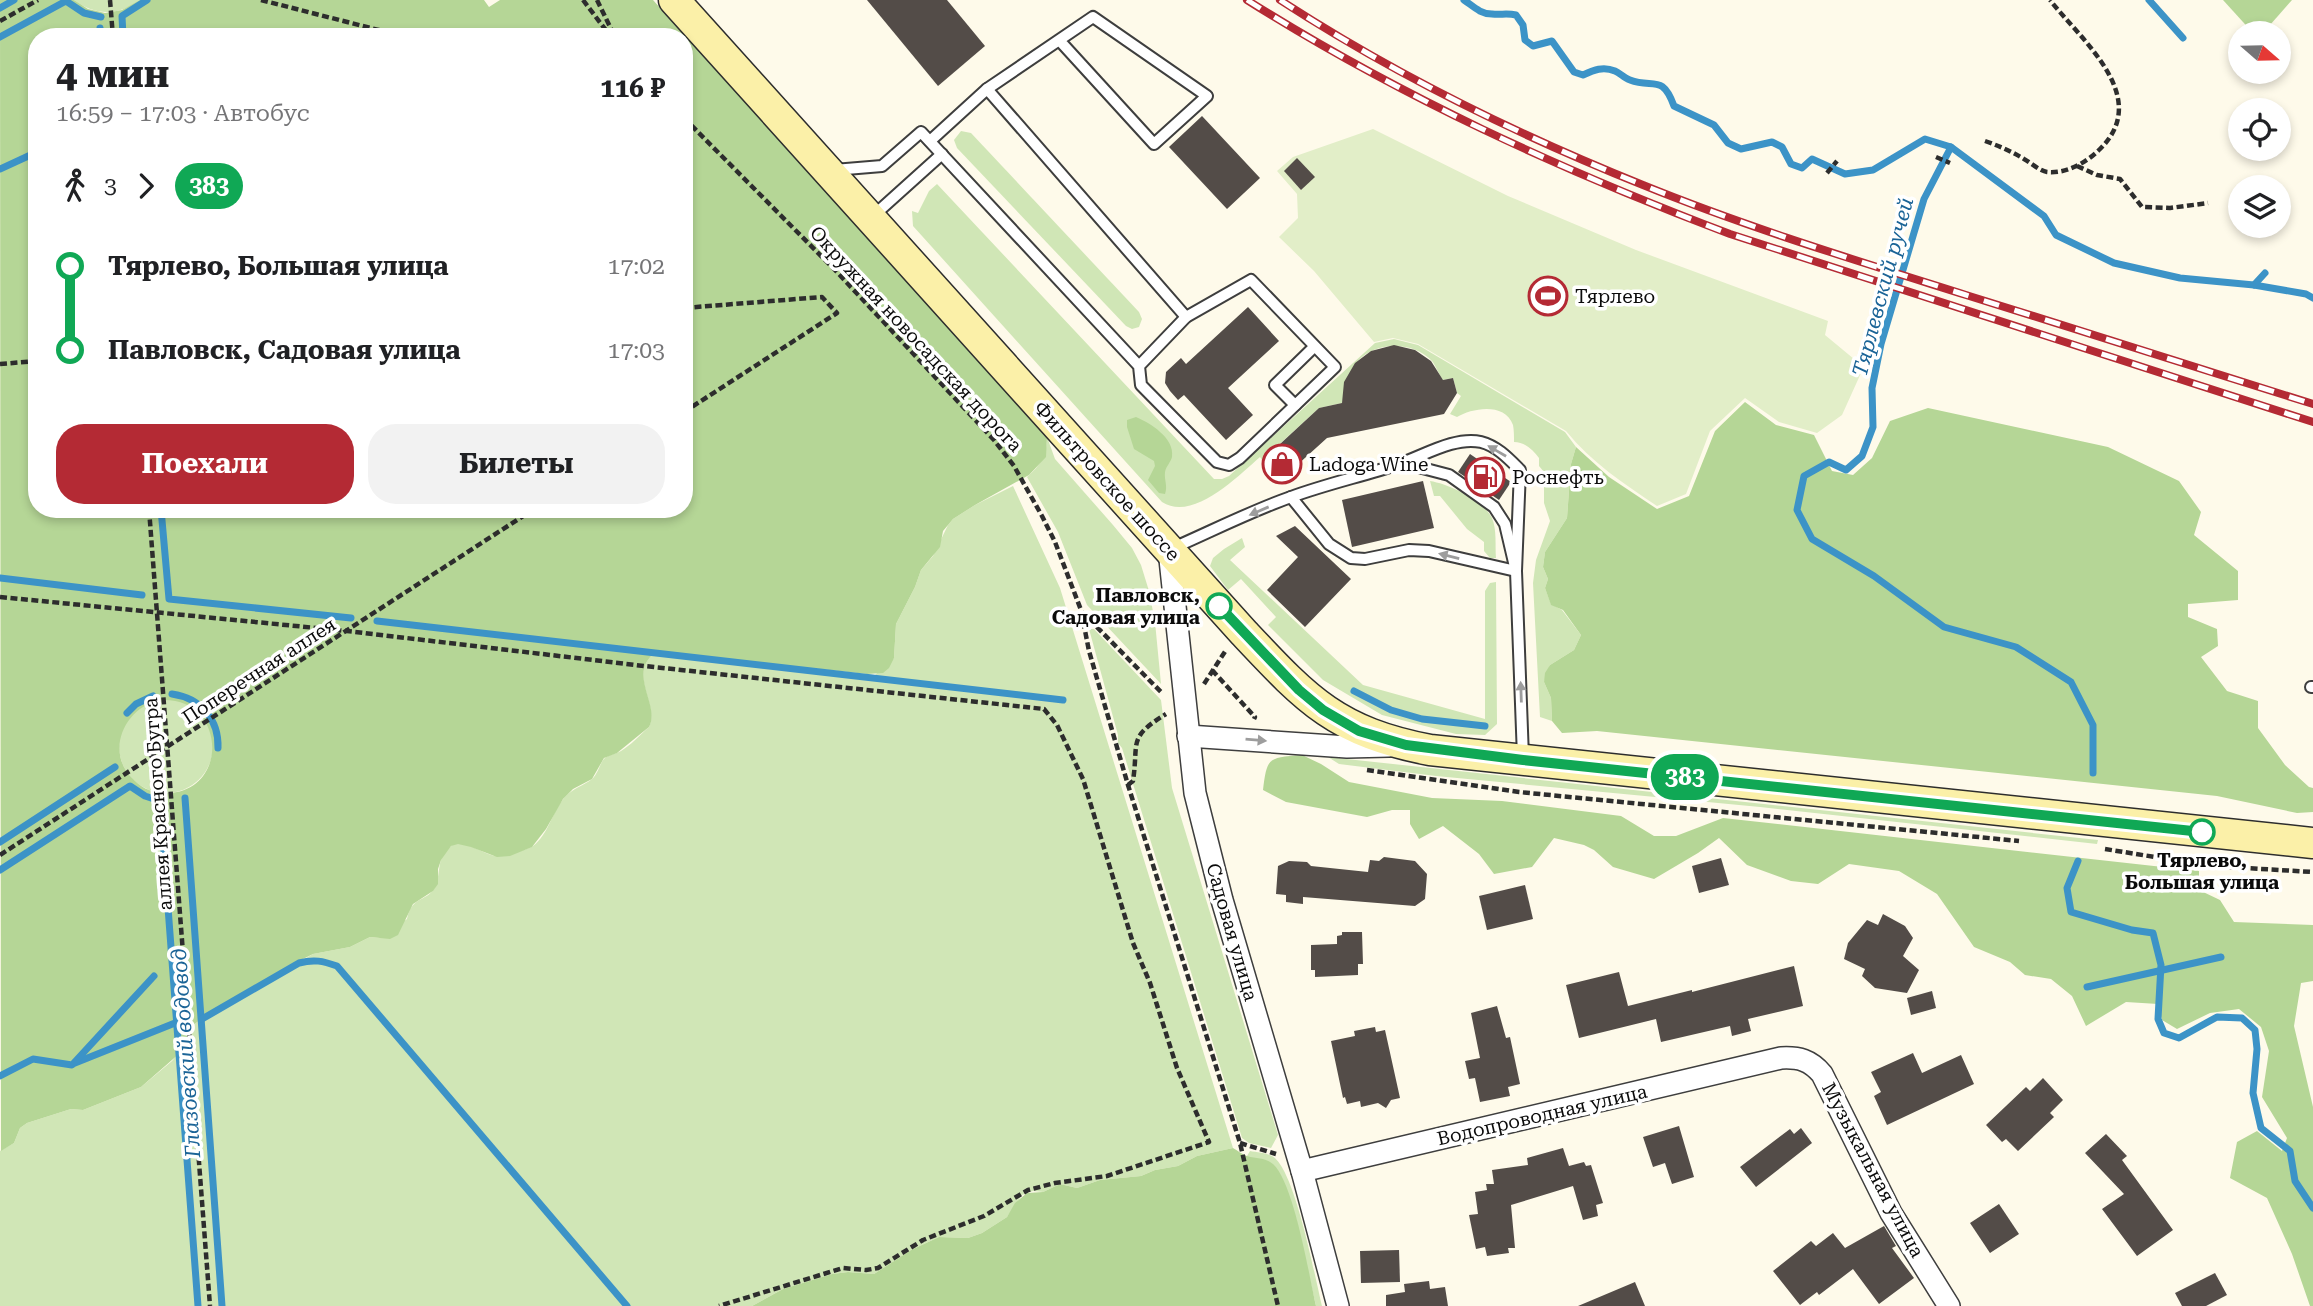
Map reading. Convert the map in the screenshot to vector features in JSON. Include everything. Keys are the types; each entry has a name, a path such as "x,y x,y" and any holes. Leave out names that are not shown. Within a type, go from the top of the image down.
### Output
{"main road":[{"name":"Фильтровское шоссе","path":"674,0 1261,651 1315,704 1359,731 1406,745 1523,760 2313,844"}],"street":[{"name":"Садовая улица","path":"1169,550 1195,793 1222,900 1300,1165 1338,1306"},
{"path":"1188,736 1347,747 1406,745"},
{"name":"Водопроводная улица","path":"1300,1165 1781,1058"},
{"name":"Музыкальная улица","path":"1781,1058 1805,1060 1822,1074 1891,1213 1949,1306"}],"lane":[{"path":"930,141 987,89 1059,40 1093,17 1207,96 1154,144 1059,40"},
{"path":"987,89 1185,317"},
{"path":"826,170 882,166 921,132 1139,366 1142,385 1217,462 1229,465 1240,458 1335,367 1251,280 1185,317 1139,366"},
{"path":"870,219 942,154"},
{"path":"1295,405 1275,385 1314,347"},
{"path":"1169,550 1291,497 1403,463 1451,445 1481,442 1508,457 1520,470 1516,571 1523,760"},
{"path":"1403,463 1449,475 1494,507 1505,524 1516,571"},
{"path":"1291,497 1329,544 1351,558 1365,559 1409,550 1429,551 1516,571"}],"path":[{"path":"0,21 38,0"},
{"path":"110,0 112,28"},
{"path":"261,0 371,28"},
{"path":"583,0 606,28"},
{"path":"597,0 609,28"},
{"path":"1985,141 2002,146 2046,172 2071,169 2093,156 2113,136 2119,113 2114,81 2099,55 2072,28 2050,0"},
{"name":"Окружная новосадская дорога","path":"693,127 845,280 994,440 1014,466 1042,516 1081,610"},
{"path":"1936,157 1950,163"},
{"path":"1828,173 1837,161"},
{"path":"2076,166 2097,175 2120,179 2142,207 2170,208 2208,203"},
{"path":"693,307 822,297 837,313 693,406"},
{"path":"0,365 28,362"},
{"name":"аллея Красного Бугра","path":"150,518 210,1306"},
{"name":"Поперечная аллея","path":"0,855 520,518"},
{"path":"0,597 347,631 1044,709 1057,725 1083,779 1133,943 1150,983 1177,1068 1209,1142 1107,1176 1028,1190 984,1216 923,1240 877,1268 843,1268 719,1306"},
{"path":"1081,610 1165,696"},
{"path":"1081,610 1089,651 1128,785 1240,1143 1279,1306"},
{"path":"1227,649 1212,670 1255,717 1253,730"},
{"path":"1128,785 1133,781 1135,769 1135,742 1144,728 1167,713"},
{"path":"1359,769 1519,792 2029,842"},
{"path":"2098,848 2211,866 2313,872"},
{"path":"1240,1143 1300,1165"}],"green space":[{"path":"0,0 74,0 88,9 105,13 122,10 140,0 484,0 489,7 500,0 653,0 678,28 28,28 28,518 693,518 693,44 1047,437 1046,457 1029,475 953,519 943,531 940,547 921,570 896,624 894,658 883,673 867,674 656,652 644,669 652,718 649,727 617,753 604,758 592,779 573,789 563,799 532,847 510,856 497,857 471,847 458,844 451,846 441,860 438,884 433,891 413,904 398,935 390,939 370,937 350,947 313,954 293,964 192,1026 180,1053 141,1087 83,1110 71,1109 27,1123 20,1128 14,1143 1,1151","holes":["160,700 182,703 198,712 208,727 212,744 210,761 203,777 189,788 169,793 151,791 142,787 126,770 121,758 122,733 136,712 147,705"]},
{"path":"74,0 140,0 124,9 107,12 90,9"},
{"path":"2223,0 2292,0 2274,21 2242,21"},
{"name":"Тярлево","path":"1373,129 1508,196 1636,250 1828,321 1825,335 1854,359 1861,373 1842,415 1817,433 1779,422 1745,398 1710,431 1686,494 1657,506 1597,463 1566,431 1418,344 1393,338 1374,342 1314,271 1279,237 1298,218 1297,194 1277,171 1293,157"},
{"path":"961,131 971,133 1139,312 1142,319 1139,327 1132,329 1126,326 957,148 954,140"},
{"path":"937,184 1214,479 1229,476 1375,343 1394,339 1418,345 1565,432 1576,447 1571,464 1567,518 1545,552 1543,567 1548,579 1545,588 1551,604 1562,610 1581,635 1574,650 1550,665 1544,682 1551,698 1552,721 1540,717 1533,583 1536,560 1550,521 1544,503 1544,472 1534,452 1525,445 1514,442 1513,425 1509,418 1496,410 1488,409 1471,411 1457,417 1450,414 1461,396 1457,393 1453,378 1443,380 1432,361 1424,354 1405,347 1384,347 1365,355 1354,366 1342,403 1319,408 1262,460 1260,457 1214,494 1201,502 1174,507 1162,502 913,226 912,211 918,213 929,191"},
{"path":"1745,402 1776,425 1814,435 1832,471 1853,475 1872,458 1890,421 1928,408 2108,447 2179,481 2201,512 2194,535 2238,571 2238,600 2188,604 2188,617 2217,629 2218,646 2201,657 2227,691 2258,701 2258,728 2285,765 2313,788 2313,812 2297,813 2217,796 1597,731 1562,733 1552,721 1551,698 1544,682 1545,673 1550,665 1574,650 1581,635 1563,610 1551,605 1545,588 1548,579 1543,567 1545,552 1567,518 1571,464 1576,447 1609,477 1657,509 1689,496 1715,431"},
{"path":"1136,417 1154,427 1170,444 1172,457 1165,472 1165,494 1159,493 1148,480 1155,466 1154,461 1134,449 1127,420"},
{"path":"1047,437 1055,459 1132,548 1141,565 1155,622 1161,684 1087,605 1058,532 1027,477 1042,459"},
{"path":"1430,481 1465,494 1488,511 1495,527 1496,558 1490,558 1484,551 1484,542 1467,529 1440,496 1434,496"},
{"path":"1013,486 1060,588 1233,1148 1197,1156 1178,1166 1155,1170 1141,1176 1100,1180 1077,1188 1060,1184 1043,1192 1033,1191 1022,1195 1007,1217 982,1233 968,1238 939,1237 911,1250 874,1274 832,1274 783,1289 752,1306 0,1306 0,1151 14,1143 20,1128 27,1123 71,1109 83,1110 141,1087 172,1061 185,1045 192,1026 208,1014 313,954 350,947 370,937 380,938 407,919 412,906 434,889 441,861 451,846 468,845 497,856 533,846 543,835 565,797 592,779 606,757 625,749 649,727 651,709 644,669 656,652 875,675 894,658 896,624 921,570 933,556 948,525 975,505"},
{"path":"1242,538 1245,547 1230,560 1363,685 1485,719 1485,591 1490,583 1496,582 1497,724 1485,735 1456,734 1382,715 1323,680 1268,625 1276,617 1241,579 1228,590 1210,566 1213,558"},
{"path":"1089,629 1094,629 1161,700 1172,788 1278,1135 1271,1148 1249,1143 1242,1138 1122,748 1118,743"},
{"path":"166,699 184,703 199,713 209,728 213,746 209,764 199,779 184,789 166,793 148,789 133,779 123,764 119,746 123,728 133,713 148,703"},
{"path":"1302,755 1349,782 1432,798 1502,801 1621,816 1654,836 1676,836 1723,818 2199,871 2199,890 2220,900 2234,922 2313,925 2313,981 2301,983 2294,1026 2313,1107 2313,1306 2310,1306 2292,1254 2267,1198 2230,1178 2237,1142 2257,1131 2282,1151 2287,1138 2262,1097 2269,1051 2261,1027 2239,1009 2210,1013 2177,1029 2162,1020 2158,1004 2126,1002 2086,1026 2072,996 2051,979 2025,975 2010,962 1974,947 1937,894 1899,871 1849,864 1818,884 1791,881 1747,865 1719,838 1654,879 1613,867 1584,845 1554,838 1532,867 1494,874 1479,854 1443,826 1419,839 1410,824 1410,810 1392,810 1367,817 1286,802 1263,790 1266,771 1272,761 1276,758"},
{"path":"1328,757 2098,840 2097,844 1760,807 1436,776 1339,764"},
{"path":"1233,1148 1245,1155 1270,1162 1281,1174 1300,1231 1316,1306 752,1306 783,1289 832,1274 874,1274 911,1250 939,1237 968,1238 982,1233 1007,1217 1015,1203 1027,1193 1043,1192 1060,1184 1077,1188 1100,1180 1141,1176 1155,1170 1178,1166 1197,1156"},
{"path":"1250,1151 1272,1156 1289,1181 1303,1225 1322,1306 1316,1306 1296,1218 1247,1156"}],"building":[{"path":"867,0 947,0 985,46 938,86"},
{"path":"1202,116 1260,178 1227,209 1169,147"},
{"path":"1297,158 1315,177 1301,190 1284,171"},
{"path":"1248,307 1279,341 1228,388 1253,415 1226,440 1184,395 1178,400 1170,391 1165,383 1166,372 1181,358 1186,364"},
{"path":"1394,345 1415,350 1431,361 1443,380 1453,378 1457,393 1444,414 1327,438 1285,476 1267,456 1319,408 1342,403 1344,382 1355,363 1371,351"},
{"name":"Роснефть","path":"1470,454 1511,482 1499,500 1458,472"},
{"path":"1423,481 1434,528 1352,547 1342,500"},
{"path":"1295,526 1351,579 1305,627 1267,590 1298,557 1276,536"},
{"path":"1384,857 1415,861 1427,874 1425,899 1415,906 1303,897 1303,904 1286,902 1286,895 1276,894 1278,866 1289,861 1368,872 1370,860 1379,861"},
{"path":"1721,858 1729,885 1699,893 1692,866"},
{"path":"1525,885 1533,919 1487,930 1479,896"},
{"path":"1883,914 1905,926 1913,938 1903,956 1919,970 1907,993 1875,988 1862,976 1865,969 1844,959 1848,943 1867,920 1878,925"},
{"path":"1342,932 1362,932 1363,964 1358,964 1358,975 1315,977 1315,970 1311,970 1311,945 1337,944 1337,936 1342,935"},
{"path":"1794,966 1803,1006 1748,1019 1751,1031 1732,1036 1730,1026 1661,1042 1656,1019 1579,1038 1566,985 1619,972 1628,1006"},
{"path":"1932,991 1936,1008 1911,1015 1907,998"},
{"path":"1497,1006 1506,1038 1510,1037 1520,1084 1508,1087 1510,1096 1480,1102 1475,1078 1469,1079 1465,1061 1480,1058 1471,1013"},
{"path":"1375,1027 1376,1032 1385,1030 1400,1098 1391,1100 1386,1108 1378,1103 1361,1107 1360,1101 1347,1104 1345,1097 1343,1098 1331,1041 1355,1036 1354,1031"},
{"path":"1913,1053 1922,1073 1961,1055 1974,1084 1887,1125 1874,1096 1881,1092 1871,1072"},
{"path":"2043,1078 2063,1100 2050,1113 2054,1117 2018,1151 2006,1139 2002,1142 1986,1125 2026,1087 2030,1091"},
{"path":"1679,1126 1694,1177 1672,1184 1665,1163 1653,1167 1643,1137"},
{"path":"1801,1128 1812,1143 1756,1187 1740,1167 1790,1129 1794,1134"},
{"path":"2106,1134 2127,1156 2122,1160 2173,1230 2137,1256 2102,1209 2124,1194 2085,1153"},
{"path":"1563,1148 1569,1166 1584,1162 1586,1166 1591,1165 1603,1203 1596,1205 1598,1216 1583,1220 1573,1186 1511,1205 1515,1248 1508,1248 1509,1253 1487,1256 1485,1247 1476,1249 1469,1215 1478,1214 1475,1192 1487,1190 1486,1184 1494,1184 1492,1170 1528,1165 1527,1158"},
{"path":"1999,1204 2019,1234 1990,1253 1970,1223"},
{"path":"1884,1226 1896,1246 1892,1248 1914,1278 1879,1304 1853,1269 1819,1295 1817,1292 1800,1305 1773,1271 1811,1241 1816,1246 1833,1233 1845,1248"},
{"path":"1399,1250 1400,1282 1361,1283 1360,1251"},
{"path":"2215,1273 2227,1295 2206,1306 2182,1306 2175,1293"},
{"path":"1429,1281 1430,1289 1445,1287 1448,1306 1386,1306 1386,1295 1405,1292 1404,1284"},
{"path":"1635,1282 1645,1306 1578,1306"}],"waterway":[{"path":"0,8 14,0"},
{"path":"123,28 122,16 147,0"},
{"name":"Тярлевский ручей","path":"1464,0 1484,13 1516,15 1523,25 1525,40 1533,46 1552,41 1574,72 1583,75 1606,69 1630,80 1661,86 1674,106 1714,125 1728,143 1741,149 1772,142 1782,147 1791,164 1802,168 1812,159 1845,174 1873,170 1925,139 1951,147 2044,216 2056,235 2114,263 2180,278 2254,285 2306,294 2313,298"},
{"path":"2149,0 2183,38"},
{"path":"0,37 66,1 84,13 101,17"},
{"name":"Тярлевский ручей","path":"1951,147 1924,199 1881,344 1872,388 1873,427 1862,456 1846,470 1829,462 1804,476 1797,510 1812,539 1874,576 1944,627 2016,647 2071,682 2093,725 2093,773"},
{"path":"0,169 28,156"},
{"path":"2254,285 2265,273"},
{"path":"162,518 169,599 351,618"},
{"path":"0,578 142,595"},
{"path":"377,621 1063,700"},
{"path":"1354,691 1391,710 1422,719 1485,726"},
{"path":"172,694 192,700 206,712 215,728 218,748"},
{"path":"127,713 136,704 153,696"},
{"path":"0,842 115,767"},
{"path":"0,870 130,786 145,796 160,801 198,1306"},
{"name":"Глазовский водовод","path":"185,798 222,1306"},
{"name":"Тярлевский ручей","path":"2078,861 2067,888 2071,912 2132,930 2153,933 2161,965 2158,1019 2164,1033 2179,1038 2217,1017 2242,1018 2255,1030 2257,1049 2253,1093 2261,1128 2290,1151 2295,1181 2313,1208"},
{"path":"2087,987 2221,957"},
{"path":"202,1019 299,963 318,961 337,966 627,1306"},
{"path":"0,1076 33,1059 72,1065 154,976"},
{"path":"75,1063 175,1023"}],"railway":[{"path":"1247,0 1304,35 1422,99 1543,157 1667,210 1730,234 2313,422"},
{"path":"1280,0 1367,53 1457,102 1596,166 1683,201 1844,257 2313,404"}],"bus line":[{"name":"383","path":"1219,606 1299,690 1323,710 1359,731 1406,745 1430,750 2202,832"}],"place":[{"name":"Тярлево","path":"1548,296"},
{"name":"Ladoga Wine","path":"1282,464"},
{"name":"Роснефть","path":"1485,477"},
{"name":"Павловск, Садовая улица","path":"1219,606"},
{"name":"Тярлево, Большая улица","path":"2202,832"}]}
